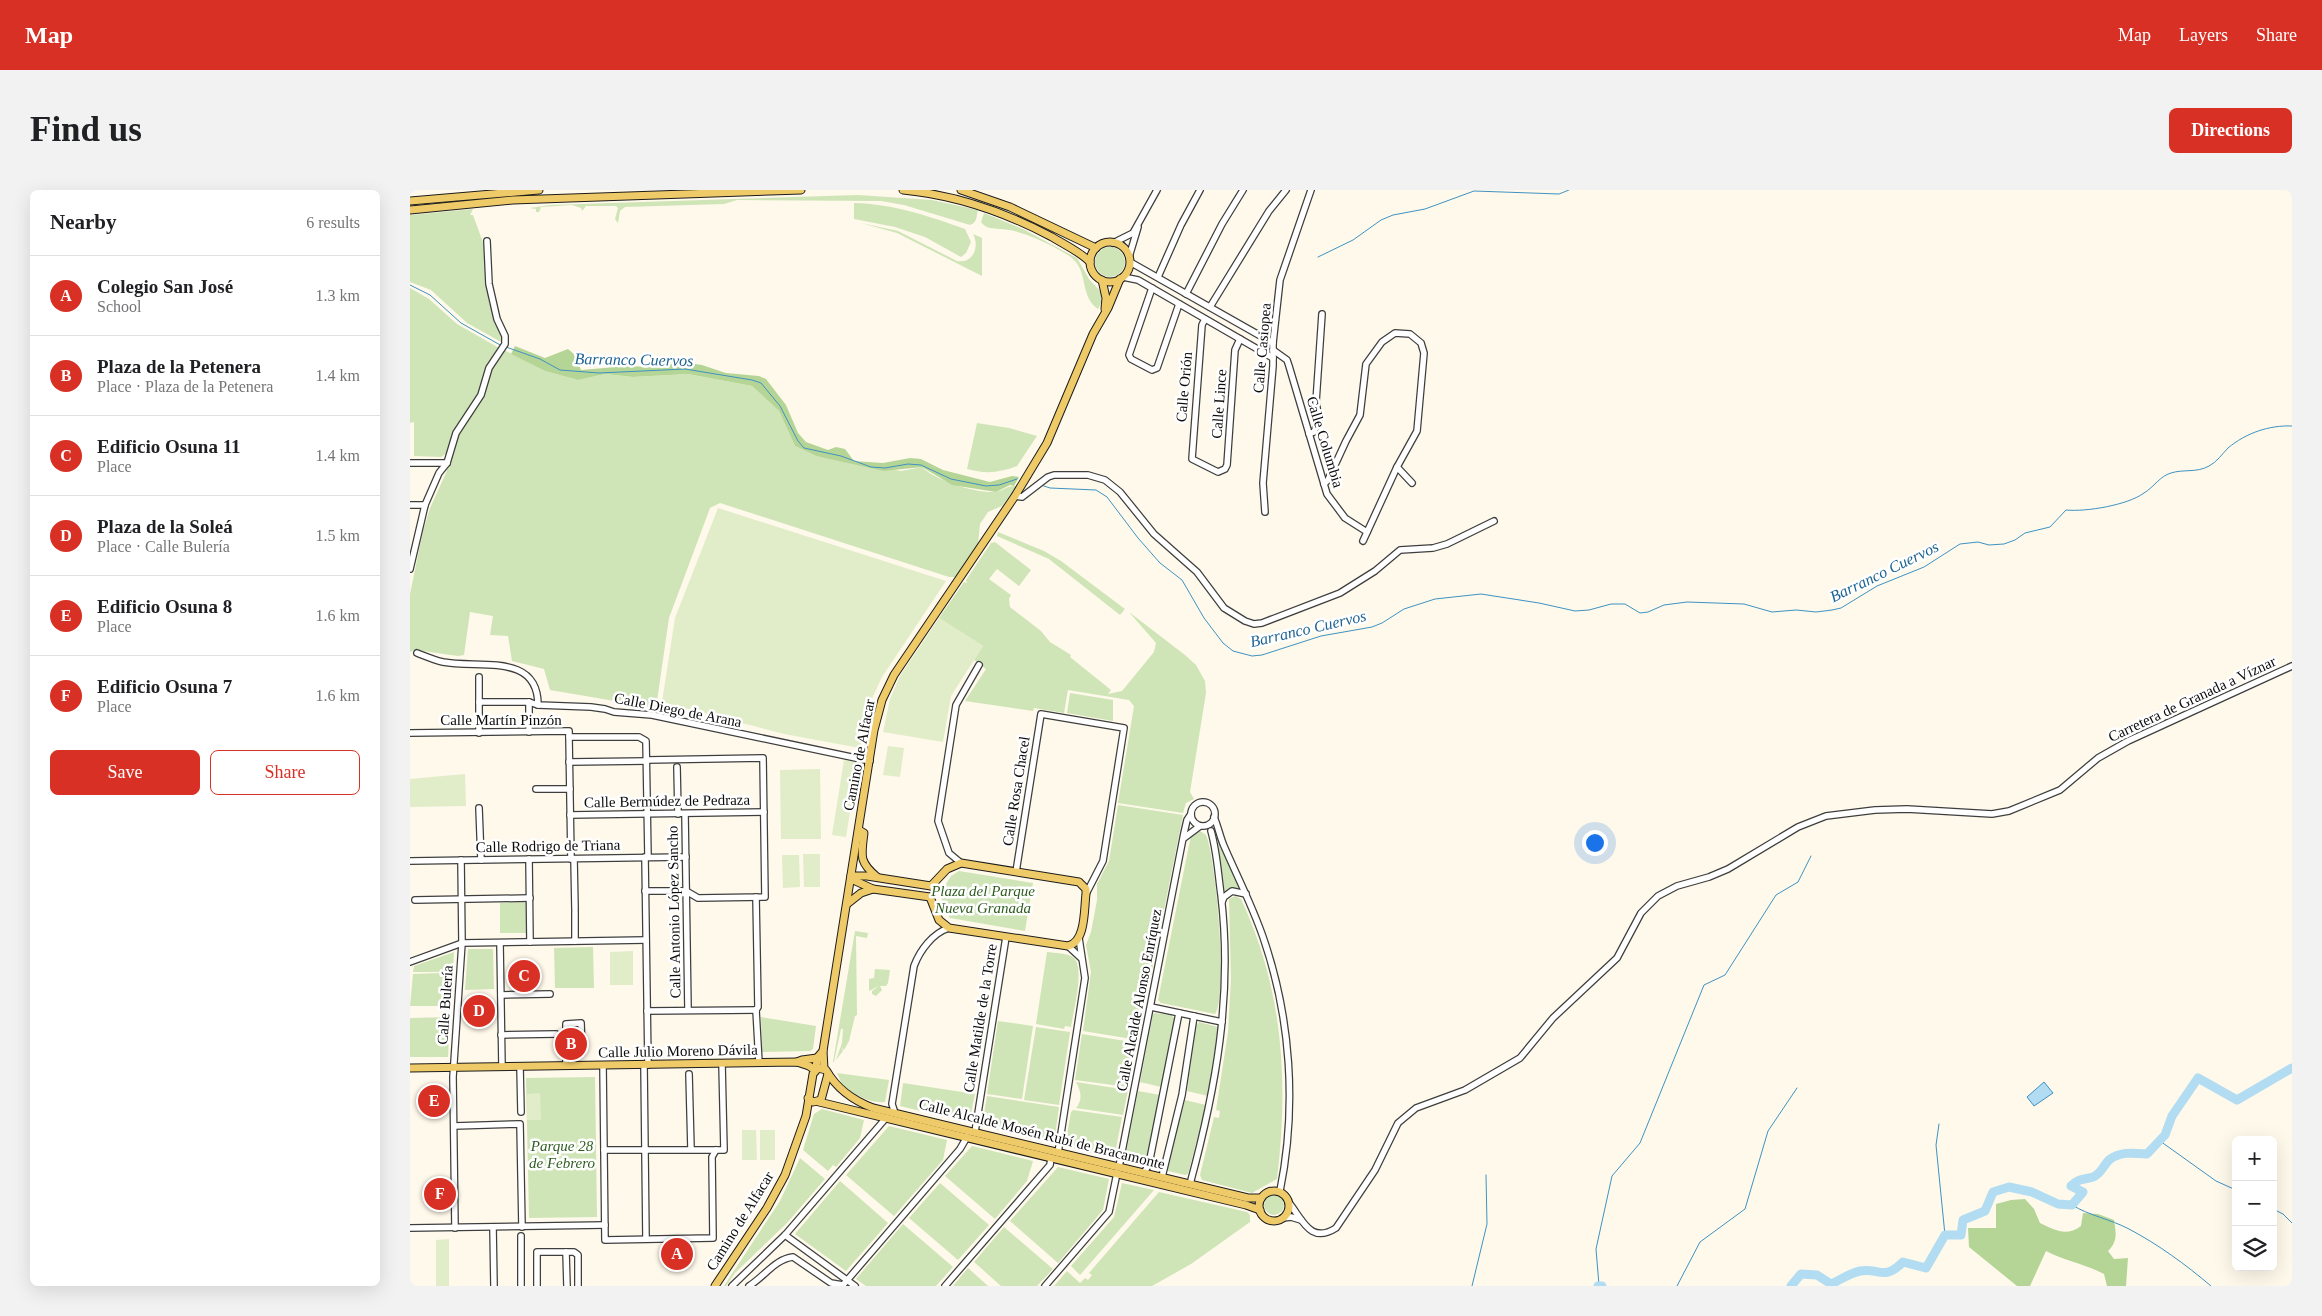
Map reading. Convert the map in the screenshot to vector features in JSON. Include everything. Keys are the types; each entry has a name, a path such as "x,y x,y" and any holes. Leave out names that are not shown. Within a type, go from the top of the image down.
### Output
{"main road":[{"path":"410,201 539,190"},
{"path":"410,210 523,200 801,190"},
{"path":"903,190 950,197 1007,215 1078,252 1090,262 1093,273 1102,280 1108,282 1122,278 1129,268 1129,259 1123,248 1113,243 1107,243 1096,248 1090,262"},
{"path":"961,190 1010,207 1096,248"},
{"name":"Camino de Alfacar","path":"807,1114 824,1097 821,1070 823,1051 878,713 894,675 1015,496 1055,427 1084,356 1122,278"},
{"path":"1102,280 1106,298 1105,310"},
{"path":"859,830 864,833 863,862 878,877"},
{"path":"922,895 921,890 947,868 961,863 1079,882 1086,889 1079,938 1073,945 1068,946 950,928 939,920 930,897"},
{"path":"851,878 878,877 928,885 934,892 930,897"},
{"path":"851,878 873,889 930,897"},
{"path":"847,904 861,893 873,889"},
{"path":"815,1060 823,1051"},
{"name":"Calle Alcalde Mosén Rubí de Bracamonte","path":"815,1060 821,1070 854,1100 886,1114 895,1113 1058,1153 1255,1207 1260,1210"},
{"name":"Calle Julio Moreno Dávila","path":"410,1068 722,1064 815,1060"},
{"name":"Calle Julio Moreno Dávila","path":"797,1062 821,1070"},
{"name":"Camino de Alfacar","path":"715,1286 773,1197 795,1151 807,1114 808,1098 821,1070"},
{"name":"Calle Alcalde Mosén Rubí de Bracamonte","path":"808,1098 817,1102 886,1114 966,1137 1051,1158 1144,1173 1253,1199 1261,1198"},
{"path":"1270,1191 1280,1191 1286,1196 1290,1204 1289,1211 1283,1218 1274,1221 1269,1220 1260,1210 1261,1198 1270,1191"}],"street":[{"path":"1157,190 1138,227 1129,259 1144,270 1273,343"},
{"path":"1158,277 1181,225 1200,190"},
{"path":"1186,294 1222,224 1244,190"},
{"path":"1204,319 1203,310 1210,307 1270,211 1286,190"},
{"name":"Calle Casiopea","path":"1265,512 1263,483 1273,343 1280,280 1311,190"},
{"path":"1113,243 1128,238 1138,227"},
{"path":"410,569 425,505 439,473 447,463 456,433 482,395 489,368 503,346 505,336 497,319 489,284 487,241"},
{"path":"1138,280 1144,270"},
{"path":"1122,278 1138,280 1273,358"},
{"path":"1152,288 1129,357 1156,370 1179,304"},
{"path":"1204,319 1212,315 1210,307"},
{"path":"1309,434 1314,432 1319,420 1316,402 1322,314"},
{"name":"Calle Orión","path":"1204,319 1201,330 1192,459 1218,472 1222,471"},
{"path":"1324,484 1328,480 1360,415 1365,368 1368,360 1385,338 1400,332 1410,334 1418,339 1424,353 1419,425 1397,467 1364,541"},
{"name":"Calle Lince","path":"1222,471 1227,465 1235,350 1240,339"},
{"name":"Calle Columbia","path":"1273,350 1287,360 1327,494 1337,510 1368,532"},
{"path":"410,463 447,463"},
{"path":"1397,467 1412,483"},
{"path":"1015,496 1022,497 1054,475 1088,475 1105,480 1112,485 1154,534 1197,572 1224,608 1245,621 1254,624 1262,623 1340,593 1375,572 1400,550 1433,548 1447,544 1494,520"},
{"path":"410,505 425,505"},
{"path":"417,653 442,662 496,665 519,669 530,677 535,684 538,705"},
{"path":"947,868 948,853 938,821 954,716 960,695 979,665"},
{"name":"Carretera de Granada a Víznar","path":"1300,1220 1307,1228 1318,1234 1327,1234 1336,1228 1375,1170 1398,1123 1416,1108 1465,1090 1520,1058 1553,1018 1612,963 1621,952 1641,913 1651,902 1668,890 1717,874 1798,828 1826,816 1875,810 1907,809 1992,814 2009,811 2060,790 2098,758 2128,741 2292,666"},
{"path":"479,677 479,733"},
{"name":"Calle Diego de Arana","path":"479,702 529,702 538,705 598,708 614,712 652,716 870,761"},
{"path":"529,702 529,732"},
{"name":"Calle Rosa Chacel","path":"1016,872 1041,714 1124,728 1103,861 1095,874"},
{"name":"Calle Martín Pinzón","path":"410,733 569,731 569,737 639,737 646,741 647,760"},
{"path":"569,737 575,941"},
{"path":"569,762 763,758 765,897 698,898 686,891 645,891"},
{"path":"646,1239 647,1011 645,891 648,814 647,760"},
{"path":"677,767 678,814"},
{"path":"536,789 570,789"},
{"path":"1200,826 1194,822 1191,814 1194,806 1204,802 1213,809 1222,843 1246,894 1270,961 1285,1029 1290,1086 1289,1113 1280,1191"},
{"path":"480,808 481,860"},
{"name":"Calle Bermúdez de Pedraza","path":"570,815 764,812"},
{"name":"Calle Antonio López Sancho","path":"685,814 688,1010"},
{"name":"Calle Alcalde Alonso Enríquez","path":"1045,1286 1109,1212 1187,820 1191,814"},
{"path":"1184,838 1200,826 1207,825 1214,817"},
{"path":"1207,825 1222,843"},
{"path":"1190,1184 1212,1101 1222,1022 1225,957 1222,902 1216,848 1211,831"},
{"path":"948,853 961,863"},
{"name":"Calle Rodrigo de Triana","path":"410,861 686,857"},
{"path":"529,859 530,942"},
{"name":"Calle Bulería","path":"455,1228 454,1068 462,943 461,860"},
{"path":"1079,882 1095,874"},
{"path":"1086,894 1095,874"},
{"path":"1222,902 1224,897 1232,891 1246,894"},
{"path":"756,897 758,1006 756,1010 759,1063"},
{"path":"415,900 530,898"},
{"path":"732,1286 785,1234 886,1114 892,1104 914,966 919,955 935,935 939,920"},
{"path":"935,935 950,928"},
{"name":"Calle Matilde de la Torre","path":"975,1132 1006,937"},
{"path":"1058,1153 1085,978 1079,938"},
{"path":"410,962 462,943 646,940"},
{"path":"500,943 502,1067"},
{"path":"1068,946 1081,958"},
{"path":"501,995 550,994"},
{"path":"1151,1007 1222,1022"},
{"path":"647,1011 756,1010"},
{"path":"1144,1173 1150,1160 1179,1013"},
{"path":"1162,1177 1182,1095 1194,1016"},
{"path":"566,1052 582,1052 581,1023 566,1024 566,1052 566,1066"},
{"path":"502,1035 556,1034"},
{"path":"604,1150 724,1150 722,1064"},
{"path":"602,1066 605,1240 713,1238 712,1157 716,1150"},
{"path":"520,1067 520,1112"},
{"path":"689,1074 691,1149"},
{"path":"892,1104 895,1113"},
{"path":"454,1126 520,1124 522,1226"},
{"path":"749,1286 785,1258 793,1257 831,1283 843,1285 960,1149 966,1137"},
{"path":"945,1286 1050,1165 1051,1158"},
{"path":"1290,1204 1300,1220"},
{"path":"1283,1218 1291,1217 1300,1220"},
{"path":"410,1228 605,1225"},
{"path":"493,1227 494,1286"},
{"path":"785,1234 855,1286"},
{"path":"521,1236 521,1286"},
{"path":"538,1286 537,1252 574,1252 578,1256 578,1286"},
{"path":"566,1252 567,1286"}],"green space":[{"path":"858,195 932,200 978,210 976,221 970,225 904,205 881,201 737,200 724,204 625,207 620,211 618,223 615,219 618,208 616,206 586,206 582,211 581,208 572,205 541,207 539,212 536,212 536,209 530,208 550,205"},
{"path":"854,203 897,208 965,229 971,242 966,253 961,257 925,237 895,227 854,219"},
{"path":"473,209 470,215 473,215 485,248 489,303 502,332 503,343 467,323 431,290 410,282 410,215"},
{"path":"984,213 1023,229 1077,258 1089,279 1101,292 1101,303 1098,309 1089,298 1081,271 1073,259 1033,237 1009,230 987,227 981,222"},
{"path":"861,223 898,231 957,261 967,260 974,254 976,244 973,234 982,238 982,276 897,233"},
{"path":"1110,247 1120,252 1125,262 1120,272 1110,277 1100,272 1095,262 1100,252"},
{"path":"410,288 429,299 457,324 499,348 486,366 478,393 455,428 447,453 441,457 414,456 414,422 410,423"},
{"path":"515,346 545,358 568,349 575,355 581,370 627,366 649,367 682,362 702,365 726,373 759,376 766,379 786,405 798,433 806,442 828,450 836,447 845,449 854,461 883,463 910,458 921,459 943,470 990,482 1012,476 1019,477 1014,486 1010,485 996,492 952,485 922,467 884,471 816,456 795,446 779,411 752,386 688,374 633,377 605,374 578,380 545,371 511,354"},
{"path":"504,350 545,371 578,380 605,374 633,377 688,374 752,386 779,411 795,446 816,456 901,471 922,467 936,477 956,485 987,492 995,492 1010,486 1017,486 1002,506 988,512 980,524 978,544 956,577 949,577 720,503 710,508 669,618 656,708 550,690 544,669 512,661 508,636 490,635 493,616 470,612 464,655 458,656 416,650 410,652 410,594 423,531 430,508 446,473 460,430 484,391 493,366"},
{"path":"977,423 1009,428 1037,436 1017,466 992,472 974,471 967,469"},
{"path":"718,508 946,581 882,677 870,703 860,748 784,734 662,702 675,618"},
{"path":"998,532 1044,551 1061,561 1125,609 1120,615 1049,559 997,536"},
{"path":"995,542 1031,570 1019,586 997,569 989,579 1011,595 1009,599 1010,607 1041,631 1050,642 1071,655 1070,657 1111,690 1108,694 1122,691 1154,652 1156,643 1129,612 1196,665 1205,681 1206,693 1190,792 1194,799 1186,803 1183,813 1118,803 1134,706 1129,700 1068,690 1064,713 1034,708 1033,711 965,701 986,669 974,660 983,646 939,618 964,582 967,583 966,580 991,543"},
{"path":"939,618 983,646 951,696 943,742 883,732 890,699 900,676"},
{"path":"1070,693 1113,700 1113,721 1067,713"},
{"path":"888,746 904,748 900,777 883,775"},
{"path":"844,760 858,763 846,837 832,835"},
{"path":"820,769 821,839 781,839 780,770"},
{"path":"465,774 466,806 410,807 410,779"},
{"path":"1118,805 1183,815 1138,1040 1083,1031 1091,972 1086,945 1091,932 1097,900 1097,884 1109,861"},
{"path":"1200,831 1206,835 1210,849 1217,897 1221,956 1219,1002 1215,1014 1161,1003 1158,1000 1191,835"},
{"path":"1218,842 1241,890 1235,889 1222,898"},
{"path":"803,854 820,854 820,887 804,887"},
{"path":"782,855 799,855 800,887 783,888"},
{"name":"Plaza del Parque Nueva Granada","path":"959,871 1033,883 1025,931 950,918 944,909 941,897 945,897 946,890 943,889 951,876"},
{"path":"1235,896 1241,899 1266,967 1274,1001 1282,1071 1281,1143 1277,1179 1252,1193 1202,1180 1200,1175 1214,1117 1219,1118 1220,1111 1216,1110 1228,1032 1231,979 1229,899"},
{"path":"526,902 526,933 500,933 500,903"},
{"path":"855,931 868,933 867,938 856,936 857,1015 855,1016 849,1041 844,1050 842,1047 843,1051 836,1060 842,1043 843,1029 841,1029 833,1062"},
{"path":"593,947 594,988 555,988 554,948"},
{"path":"468,949 493,949 494,989 465,990"},
{"path":"633,951 633,985 610,985 610,952"},
{"path":"454,952 453,972 413,972 414,966"},
{"path":"1047,952 1068,955 1074,958 1077,964 1076,1002 1071,1027 1065,1026 1064,1029 1036,1024"},
{"path":"875,969 890,970 888,983 886,986 880,986 882,990 876,996 872,994 872,991 879,986 869,991 869,979 874,978"},
{"path":"439,973 440,977 444,977 444,973 453,973 451,1006 410,1006 413,974"},
{"path":"1153,1014 1171,1015 1175,1019 1161,1087 1140,1082"},
{"path":"450,1017 448,1057 410,1057 410,1018"},
{"path":"761,1017 816,1026 813,1049 810,1051 762,1052"},
{"path":"998,1021 1033,1026 1022,1099 987,1094"},
{"path":"1199,1022 1218,1027 1208,1096 1187,1091 1195,1027"},
{"path":"1036,1027 1070,1032 1059,1105 1024,1100"},
{"path":"1082,1034 1138,1043 1128,1087 1075,1080"},
{"path":"837,1073 889,1080 885,1102 873,1101 853,1093 843,1085"},
{"name":"Parque 28 de Febrero","path":"595,1077 597,1217 529,1218 526,1078"},
{"path":"1076,1082 1128,1090 1123,1115 1076,1108 1080,1102 1080,1095"},
{"path":"903,1083 975,1094 969,1123 900,1106"},
{"path":"1138,1091 1160,1095 1146,1163 1142,1166 1126,1162 1125,1158"},
{"path":"540,1093 541,1120 527,1120 526,1094"},
{"path":"987,1096 1059,1107 1054,1144 982,1126"},
{"path":"1185,1100 1206,1105 1188,1174 1185,1175 1168,1171 1167,1167"},
{"path":"822,1109 864,1120 860,1138 836,1167 833,1165 828,1171 803,1150 814,1114"},
{"path":"1073,1110 1122,1117 1114,1159 1065,1146 1071,1112"},
{"path":"889,1126 947,1140 943,1160 894,1216 846,1175"},
{"path":"742,1130 756,1130 757,1160 742,1160"},
{"path":"760,1130 775,1130 775,1160 760,1160"},
{"path":"972,1146 1033,1161 1027,1181 995,1219 945,1176"},
{"path":"800,1158 825,1179 787,1223 724,1286 780,1201"},
{"path":"1058,1167 1109,1179 1103,1210 1058,1263 1010,1221"},
{"path":"840,1181 888,1223 846,1271 795,1234"},
{"path":"940,1183 989,1225 958,1260 909,1218"},
{"path":"1122,1183 1154,1190 1080,1275 1071,1266 1114,1217"},
{"path":"1159,1192 1247,1212 1250,1215 1250,1222 1191,1264 1152,1286 1054,1286 1067,1271 1080,1283 1085,1278 1088,1280 1092,1275 1089,1273"},
{"path":"1274,1195 1281,1198 1284,1205 1281,1212 1274,1215 1267,1212 1264,1205 1267,1198"},
{"path":"2025,1199 2034,1209 2040,1223 2060,1231 2070,1231 2081,1226 2083,1213 2098,1214 2114,1220 2115,1240 2108,1251 2114,1259 2128,1258 2126,1286 2107,1286 2104,1274 2046,1251 2030,1286 2017,1286 1969,1247 1968,1228 1996,1228 1996,1204"},
{"path":"903,1224 953,1267 936,1286 866,1286 856,1279"},
{"path":"1004,1227 1053,1269 1037,1286 1001,1286 974,1262"},
{"path":"449,1239 449,1286 436,1286 436,1240"},
{"path":"968,1268 988,1286 953,1286"}],"water":[{"path":"2044,1082 2053,1093 2034,1106 2027,1097"}],"waterway":[{"path":"1318,257 1353,240 1381,220 1393,215 1425,209 1474,191 1559,194 1569,190"},
{"name":"Barranco Cuervos","path":"410,285 430,295 461,323 502,346"},
{"name":"Barranco Cuervos","path":"506,347 540,359 560,370 599,373 685,369 752,380 761,383 780,406 798,441 804,448 841,456 871,467 885,468 908,464 921,465 951,479 986,486 999,485 1017,479"},
{"name":"Barranco Cuervos","path":"1041,485 1050,488 1096,490 1107,497 1138,538 1160,563 1182,580 1204,618 1223,643 1233,651 1252,656 1262,655 1321,636 1372,627 1404,609 1435,599 1481,594 1575,611 1589,610 1611,604 1625,604 1640,613 1648,612 1664,605 1687,602 1744,604 1772,612 1832,610 1841,608 1877,586 1924,567 1960,544 1978,542 1989,545 2004,544 2015,540 2025,533 2050,527 2066,510 2095,509 2128,501 2144,493 2167,474 2209,466 2228,448 2250,434 2275,427 2292,426"},
{"path":"1599,1285 1596,1249 1612,1176 1640,1143 1704,985 1725,975 1776,895 1798,882 1811,856"},
{"path":"1791,1286 1801,1274 1817,1275 1831,1284 1860,1271 1886,1273 1903,1262 1926,1268 1945,1235 1961,1235 1963,1220 1985,1211 1993,1192 2009,1187 2032,1192 2058,1204 2072,1205 2083,1192 2071,1186 2074,1183 2096,1176 2109,1160 2118,1155 2127,1153 2147,1154 2165,1135 2172,1116 2198,1078 2237,1100 2292,1068"},
{"path":"1677,1286 1700,1242 1745,1209 1768,1131 1797,1088"},
{"path":"1939,1124 1936,1145 1945,1235"},
{"path":"2160,1141 2216,1181 2232,1188"},
{"path":"1472,1286 1487,1224 1486,1175"},
{"path":"2072,1205 2140,1235 2171,1255 2211,1286"},
{"path":"2277,1211 2292,1223"}],"place":[{"name":"Edificio Osuna 11","path":"524,976"},
{"name":"Plaza de la Soleá","path":"479,1011"},
{"name":"Plaza de la Petenera","path":"571,1044"},
{"name":"Edificio Osuna 8","path":"434,1101"},
{"name":"Edificio Osuna 7","path":"440,1194"},
{"name":"Colegio San José","path":"677,1254"}]}
